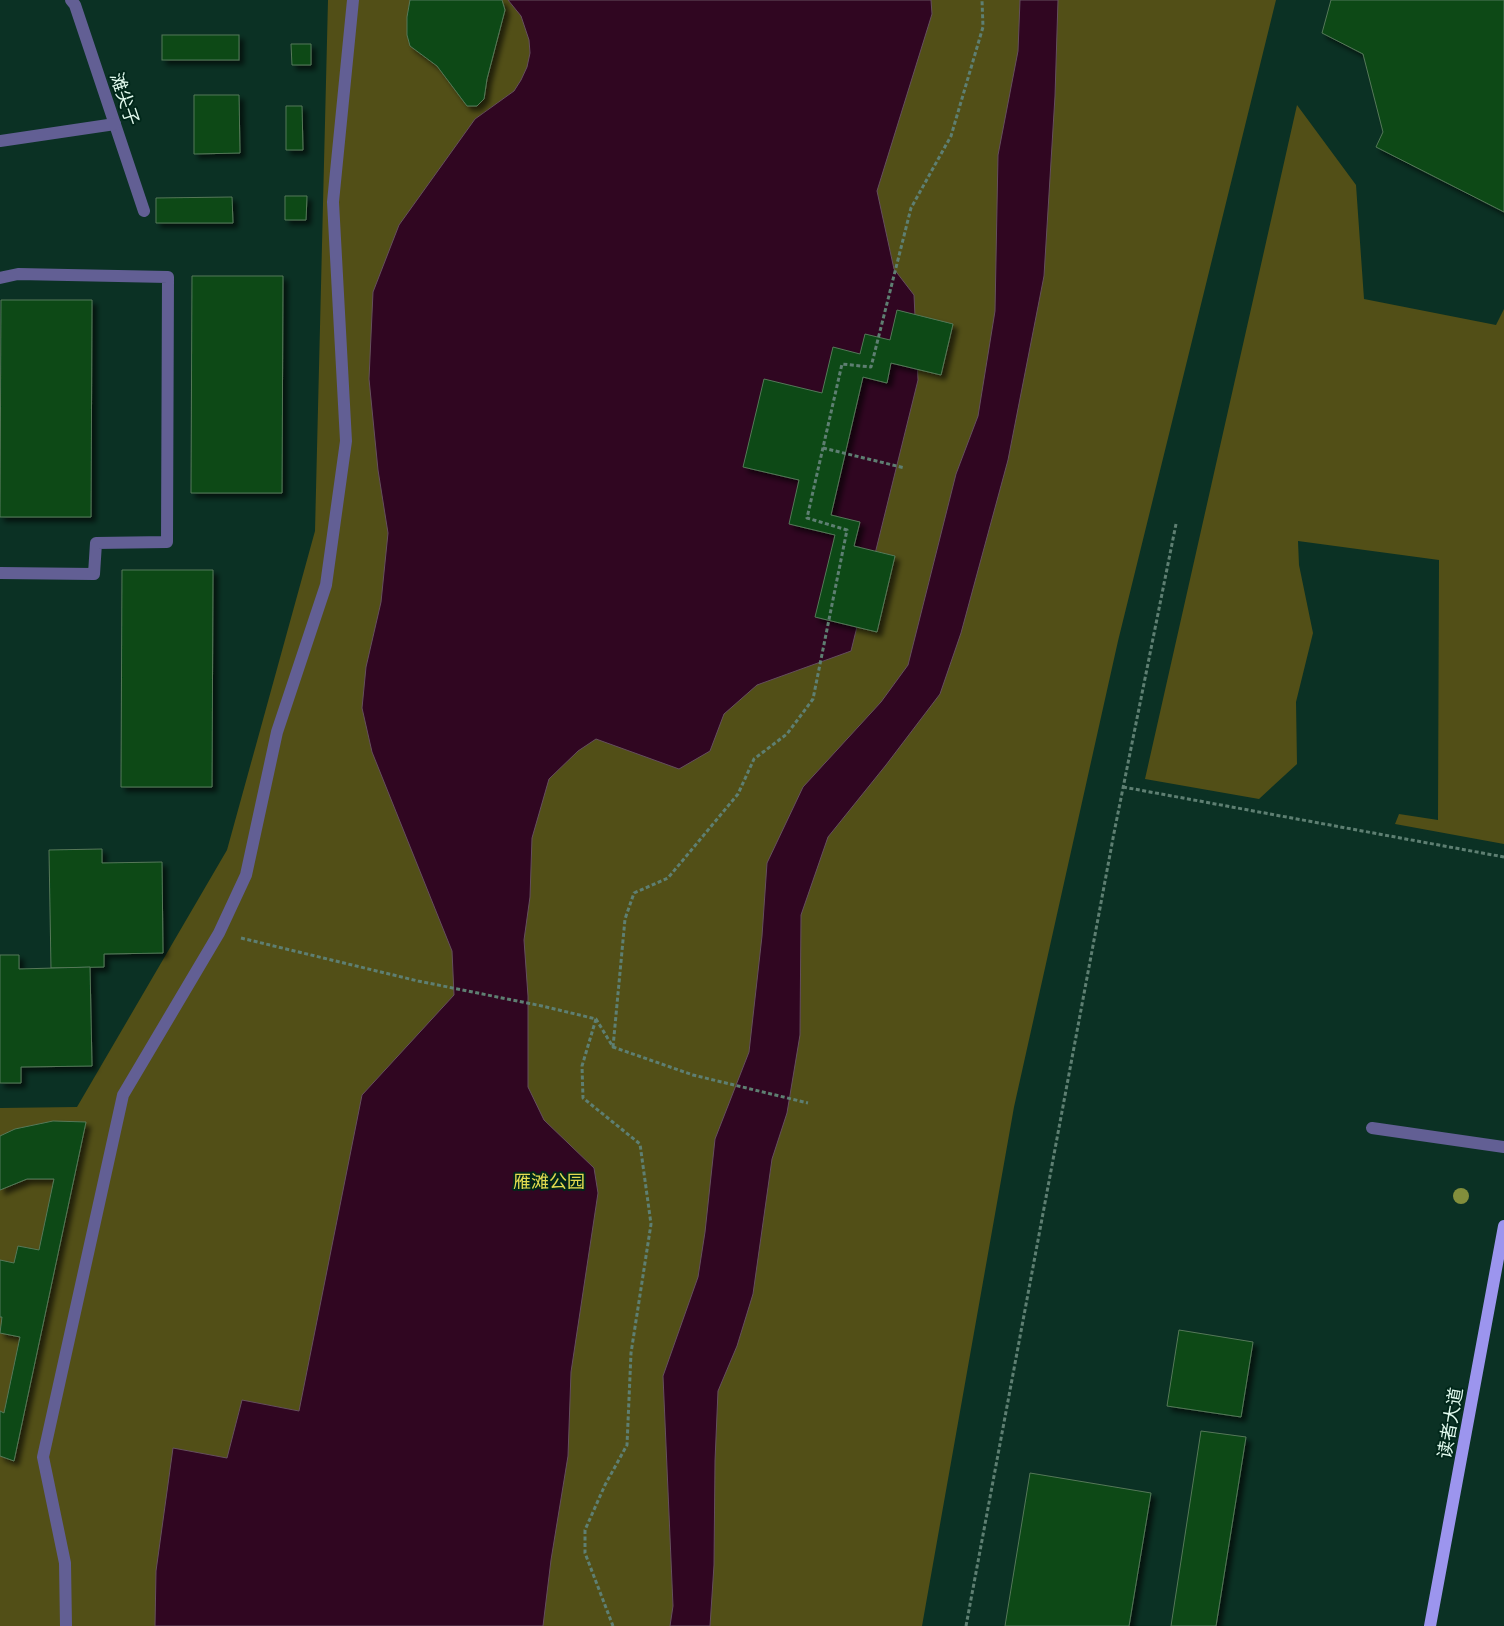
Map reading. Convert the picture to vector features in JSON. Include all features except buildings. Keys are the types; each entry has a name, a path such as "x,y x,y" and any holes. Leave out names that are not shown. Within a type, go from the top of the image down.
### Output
{"main road":[{"name":"读者大道","path":"1430,1626 1504,1226"}],"street":[{"name":"滩尖子","path":"71,0 75,5 144,211"},
{"path":"66,1626 65,1563 43,1458 123,1095 219,933 246,875 277,732 326,585 346,441 333,202 353,0"},
{"path":"0,141 115,124"},
{"path":"0,278 18,274 168,277 167,542 96,543 94,574 0,574"},
{"path":"1372,1128 1504,1147"}],"path":[{"path":"612,1047 625,919 634,893 668,878 738,794 754,759 787,734 814,699 847,530 807,518 842,364 871,367 911,208 951,136 983,27 982,0"},
{"path":"823,448 905,468"},
{"path":"966,1626 1123,787 1176,524"},
{"path":"1123,787 1504,857"},
{"path":"219,933 418,982 542,1006 596,1019 612,1047 693,1075 808,1103"},
{"path":"596,1019 582,1066 583,1098 640,1144 651,1224 631,1353 627,1445 605,1485 585,1530 585,1553 613,1626"}],"green space":[{"name":"雁滩公园","path":"328,0 1276,0 1118,641 1014,1107 922,1626 0,1626 0,1108 77,1107 227,850 315,531"},
{"path":"1297,105 1356,185 1364,299 1496,325 1504,309 1504,844 1395,824 1399,814 1438,820 1439,560 1298,541 1299,565 1313,633 1296,702 1297,764 1259,799 1145,779"}],"shaded area":[{"path":"508,0 931,0 932,14 877,191 894,269 914,295 918,380 851,651 757,685 724,714 710,751 679,769 596,739 578,751 549,779 532,838 530,897 524,940 528,996 528,1087 544,1120 594,1168 598,1193 571,1372 568,1456 551,1560 543,1626 155,1626 156,1571 173,1448 227,1458 242,1400 299,1411 362,1095 454,995 452,951 372,752 362,708 366,667 381,602 388,533 378,470 369,379 373,292 399,225 475,119 514,91 521,80 527,67 530,53 529,40 521,16"},
{"path":"1020,0 1058,0 1055,96 1044,276 1008,460 961,633 940,694 828,837 801,915 800,1035 787,1113 772,1159 753,1294 737,1346 718,1391 714,1565 710,1626 670,1626 673,1606 663,1376 698,1277 715,1139 749,1052 762,936 767,863 803,787 881,702 908,665 956,474 978,416 995,311 998,155 1018,51"}]}
